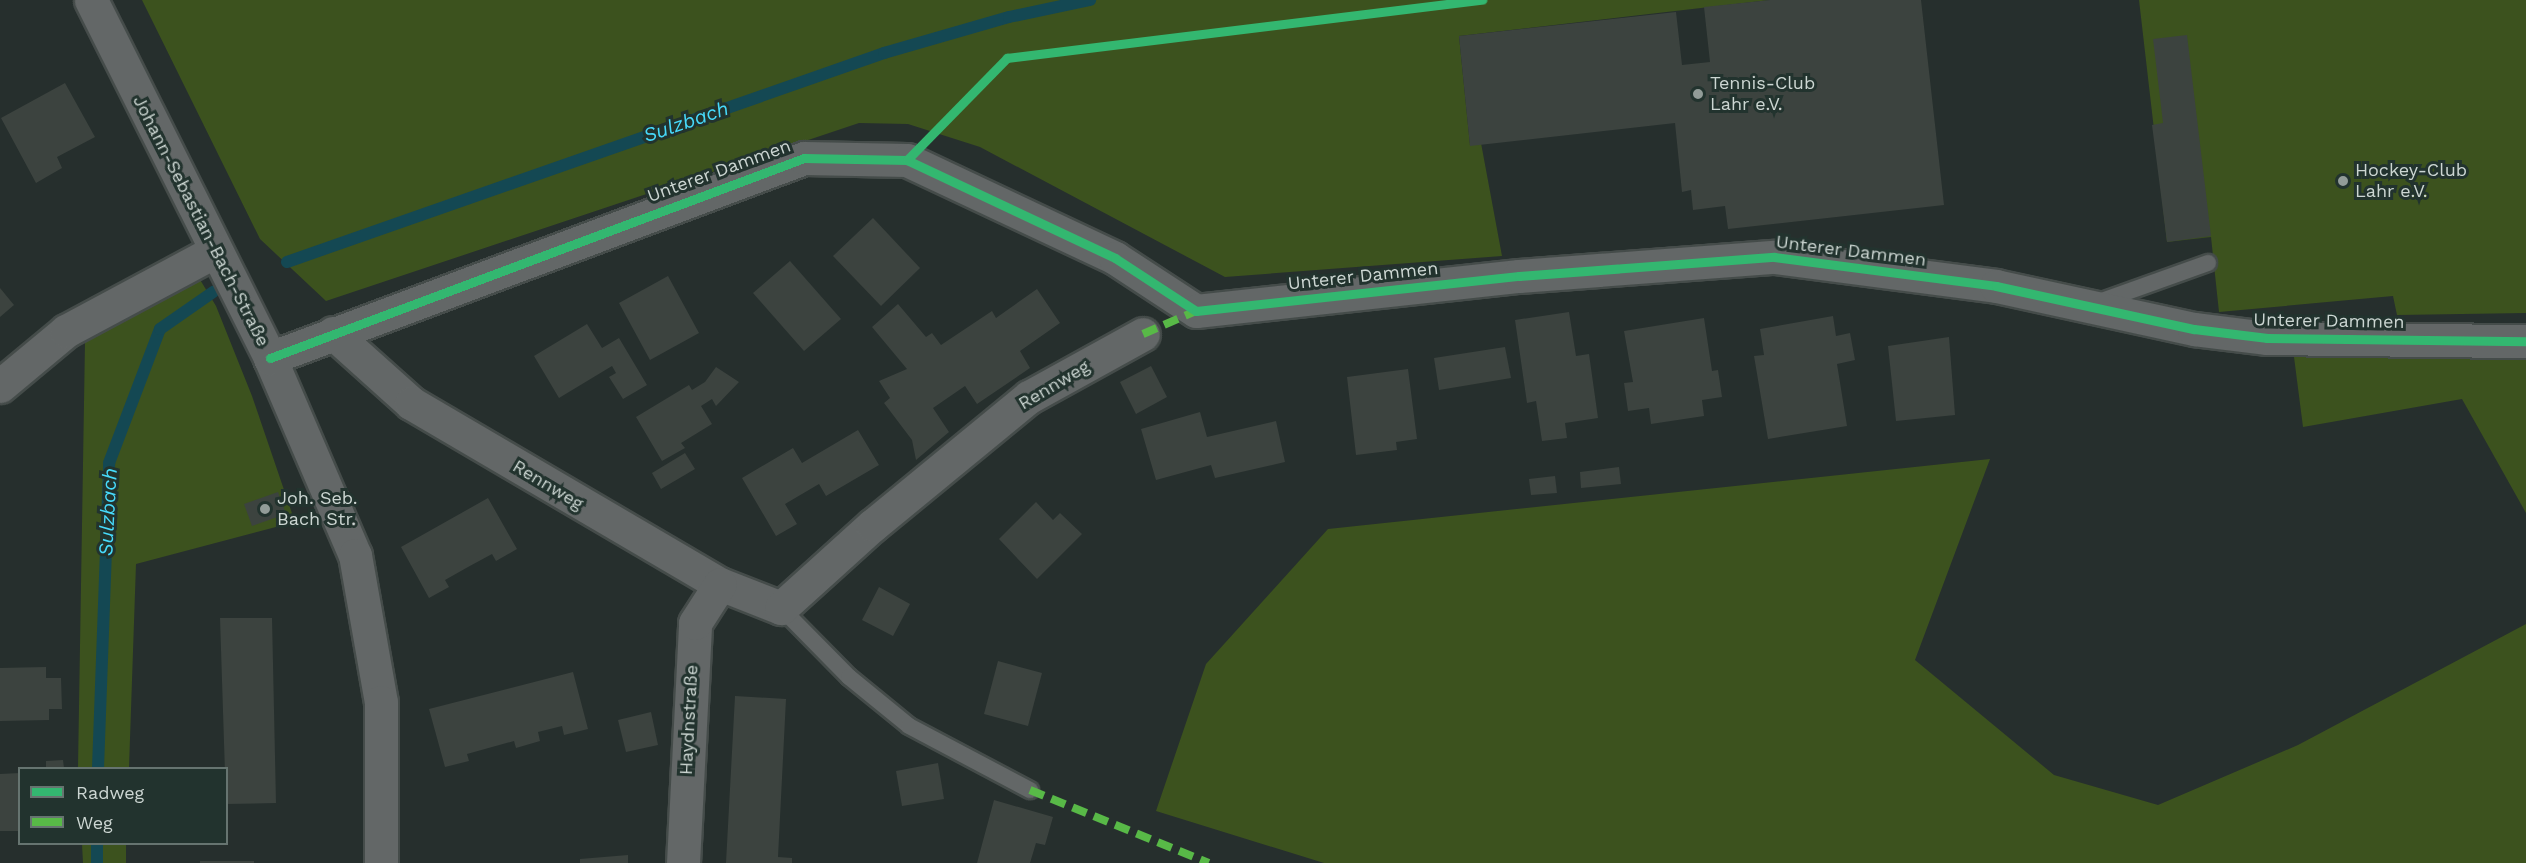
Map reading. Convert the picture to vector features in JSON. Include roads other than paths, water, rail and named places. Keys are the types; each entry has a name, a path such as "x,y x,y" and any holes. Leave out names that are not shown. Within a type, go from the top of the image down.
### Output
{"street":[{"name":"Johann-Sebastian-Bach-Straße","path":"92,0 270,358 355,555 381,702 381,863"},
{"name":"Unterer Dammen","path":"270,358 804,158 907,160 1114,258 1196,311 1519,276 1774,256 1996,286 2194,329 2267,338 2526,341"},
{"path":"0,386 66,331 215,251"},
{"name":"Rennweg","path":"333,333 411,403 720,584 781,608 873,525 1029,397 1143,334"},
{"name":"Haydnstraße","path":"683,863 695,623 720,584"}],"lane":[{"path":"2090,305 2208,263"},
{"name":"Rennweg","path":"781,608 849,677 909,726 1030,790"}],"waterway":[{"name":"Sulzbach","path":"287,262 884,53 1009,17 1090,0"},
{"name":"Sulzbach","path":"98,767 109,463 160,329 213,292"},
{"name":"Sulzbach","path":"97,845 97,863"}],"place":[{"name":"Tennis-Club Lahr e.V.","path":"1698,94"},
{"name":"Hockey-Club Lahr e.V.","path":"2343,181"},
{"name":"Joh. Seb. Bach Str.","path":"265,509"}]}
